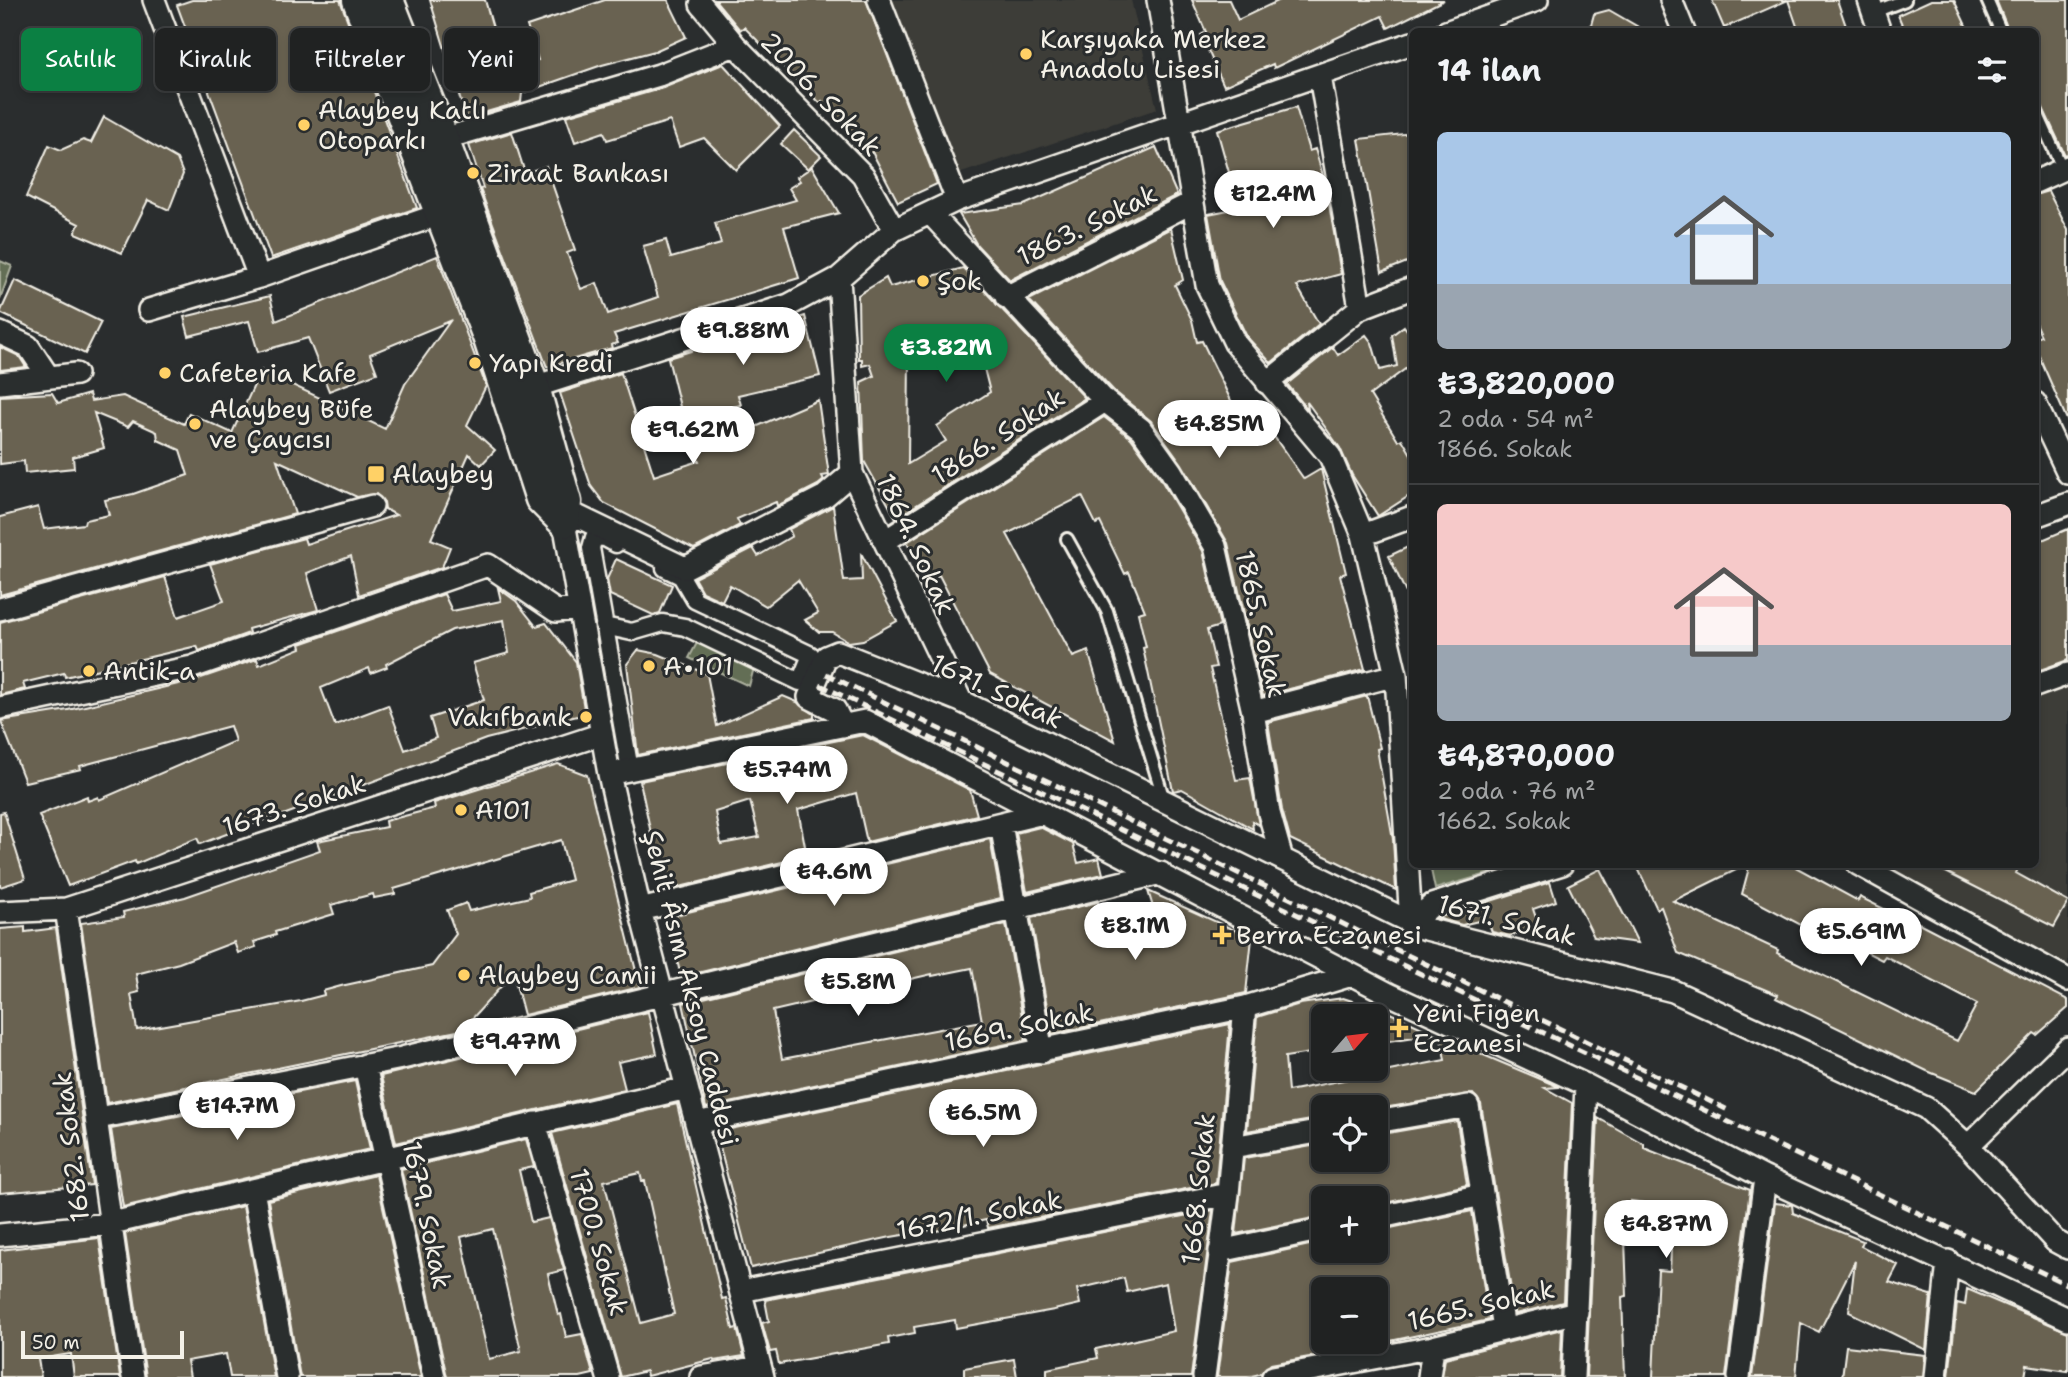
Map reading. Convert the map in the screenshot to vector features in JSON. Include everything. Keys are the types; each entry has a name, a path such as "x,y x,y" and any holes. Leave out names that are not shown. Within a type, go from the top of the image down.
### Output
{"main road":[{"path":"358,0 489,339 541,499 564,522"},
{"path":"388,0 443,139 534,387 566,502 564,522"}],"street":[{"path":"879,0 957,201"},
{"path":"1158,0 1207,285 1236,343 1330,456 1363,536 1396,675 1406,749 1409,854"},
{"path":"1457,28 1537,0"},
{"path":"1671,0 1682,28"},
{"path":"157,1 259,277"},
{"path":"704,1 735,45"},
{"path":"534,387 789,305 839,278 894,230 957,201 1180,121 1409,44"},
{"name":"2006. Sokak","path":"443,139 659,75 735,45 863,175 894,230"},
{"path":"1320,75 1360,308"},
{"path":"2039,180 2065,168"},
{"name":"1863. Sokak","path":"1006,297 1193,202"},
{"name":"1865. Sokak","path":"930,213 1105,401 1141,429 1171,471 1215,546 1253,712 1269,813 1282,859"},
{"path":"149,310 259,277 440,214"},
{"name":"1864. Sokak","path":"839,278 852,472 961,701"},
{"path":"1267,383 1360,308 1409,289"},
{"path":"0,333 28,346 48,376"},
{"path":"0,383 76,374"},
{"name":"1866. Sokak","path":"885,541 1105,401"},
{"path":"2039,411 2068,473"},
{"path":"564,522 579,517 685,568 825,496 852,472"},
{"path":"2039,515 2068,504"},
{"path":"0,609 372,506"},
{"path":"1363,536 1409,518"},
{"name":"Şehit Âsım Aksoy Caddesi","path":"564,522 602,734 620,772 640,910 762,1372"},
{"path":"604,626 632,632 663,622 685,627 800,682 811,655 695,600 681,576 605,538 594,537 591,548 604,626 620,772 807,736 865,722 1161,873 1352,975 1586,1085 1765,1178 2068,1319"},
{"path":"0,708 192,667 488,565 556,611 579,609"},
{"name":"1671. Sokak","path":"843,726 835,710 809,697 826,656 838,652 961,701 1411,924 1673,991 1926,1108 1968,1146 2055,1241 2068,1248"},
{"path":"2039,685 2068,674"},
{"path":"1253,712 1396,675"},
{"name":"1673. Sokak","path":"0,912 66,909 602,734"},
{"path":"640,910 1043,813"},
{"path":"1001,824 1042,1052"},
{"path":"1409,868 1411,924"},
{"path":"1411,924 1432,905 1549,868"},
{"path":"1865,868 2068,980"},
{"path":"98,1118 365,1065 663,996 1161,873"},
{"name":"1682. Sokak","path":"66,909 98,1118 108,1224 133,1377"},
{"name":"1669. Sokak","path":"696,1124 1245,1007 1352,975"},
{"name":"1668. Sokak","path":"1203,1377 1228,1194 1245,1007"},
{"path":"1968,1146 2068,1048"},
{"name":"1679. Sokak","path":"365,1065 434,1377"},
{"path":"1573,1377 1586,1085"},
{"path":"0,1235 108,1224 687,1088"},
{"path":"1388,1120 1468,1106 1504,1329"},
{"name":"1700. Sokak","path":"535,1123 608,1377"},
{"path":"1232,1147 1311,1133"},
{"path":"1739,1377 1765,1178"},
{"path":"253,1190 287,1377"},
{"name":"1672/1. Sokak","path":"741,1291 1228,1194"},
{"path":"1388,1215 1482,1195"},
{"path":"1220,1251 1311,1232"},
{"path":"1936,1377 1948,1261"},
{"name":"1665. Sokak","path":"1273,1377 1433,1347 1577,1312"},
{"path":"1429,1377 1433,1347"},
{"path":"701,1377 762,1372"}],"lane":[{"path":"1874,15 1905,0"},
{"path":"1987,0 1999,28"},
{"path":"2039,116 2065,168"},
{"path":"1067,539 1107,611 1164,800"}],"shaded area":[{"name":"Karşıyaka Merkez Anadolu Lisesi","path":"887,0 1131,0 1157,109 952,176"},
{"path":"2068,681 2068,965 1889,868 2039,868 2039,692"}],"green space":[{"path":"0,261 12,266 0,299"},
{"path":"698,641 755,664 749,686 689,658"},
{"path":"1431,868 1501,870 1435,889"}],"building":[{"name":"Alaybey Katlı Otoparkı","path":"192,0 340,0 350,28 290,28 290,91 374,91 417,208 271,258 209,91 276,91 276,28 186,28 177,5"},
{"path":"430,0 485,0 493,28 444,28 444,46"},
{"path":"605,0 668,0 686,37 655,51 602,65 538,87 538,28 527,26"},
{"path":"715,0 866,0 937,184 898,202 872,152 866,156 860,142 822,101 820,103 744,27 740,30"},
{"path":"1192,0 1229,0 1238,20 1280,0 1444,0 1388,28 1382,16 1274,68 1273,64 1224,86 1201,35 1206,32"},
{"path":"1712,0 1788,0 1724,28"},
{"path":"1788,0 1837,0 1847,28 1798,28"},
{"path":"1931,0 1954,0 1967,28 1903,28 1898,15"},
{"path":"1996,0 2068,0 2068,154 2065,155 2039,100 2039,28 2007,28"},
{"path":"1609,10 1640,28 1590,28 1594,14"},
{"path":"723,64 780,126 736,170 704,138 679,147 670,121 607,140 604,132 575,142 566,116 663,88"},
{"path":"458,91 528,91 522,93 521,102 466,118"},
{"path":"1296,107 1309,151 1315,149 1326,186 1341,274 1297,286 1319,324 1271,363 1247,337 1220,281 1208,214 1239,208 1217,130"},
{"path":"104,117 177,159 183,174 169,210 148,200 122,253 75,233 79,224 26,197 49,145 61,150 83,140 91,143"},
{"path":"794,130 821,156 808,169 781,144"},
{"path":"512,132 525,173 546,166 575,250 567,253 581,289 597,283 608,314 658,297 643,246 666,240 671,258 721,244 715,223 796,200 789,188 800,181 797,177 812,167 839,213 784,227 799,278 614,334 618,343 611,345 612,348 547,367 480,189 483,188 469,145"},
{"path":"1409,133 1409,261 1382,272 1359,139"},
{"path":"1156,147 1177,195 1010,280 977,245 959,214 1024,205"},
{"path":"2048,191 2068,230 2068,422 2039,356 2039,194"},
{"path":"1171,228 1183,280 1175,285 1192,320 1197,342 1202,341 1239,417 1256,411 1304,479 1321,469 1346,573 1340,575 1365,669 1263,696 1228,543 1182,464 1151,421 1114,391 1029,300"},
{"path":"437,256 486,386 467,425 495,450 481,465 469,454 431,539 450,547 442,567 359,595 351,556 307,573 318,610 248,629 249,633 199,651 197,646 65,677 64,673 23,683 25,689 0,695 0,622 165,577 178,617 224,601 210,564 304,538 306,544 396,515 385,509 384,502 376,494 357,497 277,460 295,514 0,595 0,517 38,507 44,529 84,524 85,520 109,515 105,500 133,494 188,475 180,450 158,440 157,432 133,421 128,427 94,413 104,448 73,457 74,468 25,473 24,461 0,464 0,396 52,393 58,403 89,394 91,401 123,396 184,424 189,413 232,433 261,370 385,429 405,384 450,321 370,354 377,373 329,391 308,338 258,352 249,321 189,336 184,317 270,296 276,321"},
{"path":"963,268 1085,398 896,518 864,461 861,382 874,376 870,364 862,366 862,359 859,359 858,295 886,278 890,287","holes":["976,337 990,392 937,426 946,441 908,464 909,353"]},
{"path":"15,280 101,322 85,354 0,313"},
{"path":"805,316 820,376 738,395 741,405 683,419 668,358"},
{"path":"1404,326 1409,333 1409,366 1370,395 1398,441 1402,439 1409,451 1409,496 1378,516 1352,475 1340,448 1307,402 1308,410 1287,384 1333,347 1338,355 1366,335 1372,343 1380,370 1397,366 1392,335"},
{"path":"0,347 19,356 26,367 0,370"},
{"path":"621,373 654,476 699,461 695,453 818,400 829,475 822,476 824,480 818,485 777,506 776,502 737,519 740,525 694,549 604,503 591,486 560,393"},
{"path":"1104,417 1131,438 1160,478 1203,551 1220,626 1207,630 1216,667 1210,668 1236,780 1250,778 1259,825 1252,821 1253,829 1182,789 1173,791 1143,648 1146,647 1138,613 1145,611 1129,572 1125,574 1100,522 1096,524 1082,496 1007,534 1073,657 1088,651 1115,741 990,674 939,575 928,581 907,542"},
{"path":"833,506 844,581 862,580 861,553 897,621 863,640 849,642 832,632 819,632 805,620 818,613 798,580 766,606 730,585 722,601 702,592 694,578 753,548 758,556 792,536 789,529"},
{"path":"2068,529 2068,660 2040,670 2039,668 2039,541"},
{"path":"1409,546 1409,599 1389,556"},
{"path":"616,559 672,585 660,613 653,615 610,595 607,579"},
{"path":"498,588 516,601 536,626 546,623 576,662 585,714 486,739 270,820 269,818 200,844 197,838 136,864 135,861 68,886 39,815 87,796 88,801 98,797 99,800 235,741 230,726 80,766 81,769 25,782 1,721 68,710 195,680 257,659 259,665 301,648 300,644 444,594 452,611 501,601","holes":["504,620 509,653 473,663 484,700 430,718 436,738 405,750 388,705 335,725 321,688 369,668 371,673 387,667 386,664 452,630"]},
{"path":"638,650 658,654 707,674 717,726 783,696 814,714 814,718 638,755 627,664"},
{"path":"1367,696 1380,748 1377,749 1393,839 1396,890 1290,839 1282,810 1268,722"},
{"path":"863,735 970,790 977,815 867,842 856,793 798,810 807,856 663,891 640,781","holes":["750,801 759,837 721,844 715,812"]},
{"path":"558,764 587,775 640,987 524,1015 513,973 462,1030 107,1103 81,923 124,917 123,912 185,897 320,850 317,841 386,827 385,821 435,808 434,803","holes":["561,840 571,880 529,892 530,897 469,911 466,903 447,910 456,934 432,966 341,986 323,991 324,995 301,1001 137,1030 131,994 139,992 136,974 179,963 234,942 238,953 256,947 254,942 276,935 275,932 334,914 331,905 373,894 374,898 395,894 394,889"]},
{"path":"4,812 25,879 0,887 0,813"},
{"path":"1040,827 1073,844 1078,863 1099,858 1103,874 1027,892 1016,833"},
{"path":"990,839 1001,898 681,977 667,917"},
{"path":"1638,868 1740,868 1673,901 1778,950 1777,953 1957,1041 1977,1004 1885,956 1882,960 1821,929 1818,934 1742,894 1749,868 1797,868 1858,901 1860,897 1910,922 1911,919 2068,1000 2068,1008 2037,1035 2034,1033 1976,1091 1927,1071 1776,998 1778,995 1678,953 1661,907 1657,909"},
{"path":"1938,868 2018,868 2016,873 2068,902 2054,927"},
{"path":"1600,869 1638,943 1594,937 1568,885"},
{"path":"1550,882 1556,901 1533,909 1539,926 1510,936 1492,932 1487,919 1462,925 1437,918"},
{"path":"1148,891 1252,938 1246,993 1052,1034 1031,918 1098,902 1102,918 1153,907"},
{"path":"1006,924 1026,1040 706,1108 683,1003","holes":["972,968 982,1021 782,1059 773,1011 932,974"]},
{"path":"25,927 25,932 56,928 92,1185 0,1193 0,929"},
{"path":"1343,998 1362,1004 1311,1004 1311,1053 1285,1057 1288,1091 1334,1082 1388,1082 1388,1071 1445,1060 1441,1037 1559,1087 1545,1088 1572,1103 1563,1302 1515,1314 1481,1104 1473,1094 1388,1107 1388,1095 1311,1095 1311,1120 1247,1131 1257,1017 1300,1004"},
{"path":"648,1012 657,1054 618,1062 625,1089 396,1143 381,1076"},
{"path":"1388,1012 1390,1013 1435,1034 1388,1041"},
{"path":"1230,1024 1216,1183 988,1228 986,1220 932,1232 891,1237 751,1268 716,1132"},
{"path":"355,1081 370,1149 123,1207 111,1129"},
{"path":"677,1104 722,1299 726,1298 733,1329 737,1328 744,1356 713,1359 647,1376 646,1371 621,1377 552,1133","holes":["640,1173 642,1181 645,1181 674,1314 641,1323 604,1181"]},
{"path":"1598,1118 1644,1144 1644,1148 1750,1190 1726,1377 1653,1377 1658,1270 1670,1271 1673,1207 1631,1201 1630,1209 1624,1209 1627,1296 1622,1297 1625,1377 1586,1377"},
{"path":"1457,1121 1467,1185 1388,1202 1388,1186 1311,1186 1311,1218 1236,1234 1244,1158 1311,1146 1311,1172 1388,1172 1388,1133"},
{"path":"526,1139 534,1167 519,1170 531,1222 549,1218 564,1270 548,1274 558,1315 561,1314 566,1337 582,1334 593,1374 580,1377 447,1377 401,1169","holes":["493,1229 521,1351 489,1359 461,1237"]},
{"path":"376,1175 421,1377 300,1377 268,1200"},
{"path":"1775,1203 1792,1205 1793,1213 1863,1241 1861,1246 1898,1265 1889,1282 1931,1295 1926,1350 1849,1312 1855,1261 1819,1332 1801,1323 1796,1377 1752,1377"},
{"path":"243,1206 274,1377 230,1377 226,1354 187,1361 190,1377 146,1377 125,1233"},
{"path":"1213,1210 1191,1377 1047,1377 1047,1369 1098,1358 1096,1349 1174,1331 1166,1283 1127,1292 1124,1278 1077,1289 1080,1304 1054,1310 956,1328 955,1320 914,1327 915,1333 888,1338 889,1344 779,1364 776,1351 770,1352 762,1323 769,1321 765,1300"},
{"path":"1472,1211 1489,1320 1388,1341 1388,1277 1311,1277 1311,1354 1326,1354 1271,1364 1260,1374 1247,1377 1217,1377 1232,1262 1311,1245 1311,1263 1388,1263 1388,1228"},
{"path":"99,1238 120,1377 74,1377 71,1354 38,1359 41,1377 0,1377 0,1250"},
{"path":"1967,1289 2068,1332 2068,1371 2027,1365 2025,1377 1949,1377 1957,1303 1965,1305"},
{"path":"1562,1329 1560,1377 1442,1377 1445,1358"},
{"path":"1846,1346 1925,1355 1923,1377 1842,1377"},
{"path":"1014,1359 1017,1377 964,1377 964,1368"}],"railway":[{"path":"826,674 1728,1110"},
{"path":"820,685 2068,1285"}],"place":[{"name":"Karşıyaka Merkez Anadolu Lisesi","path":"1026,54"},
{"name":"Alaybey Katlı Otoparkı","path":"304,125"},
{"name":"Ziraat Bankası","path":"473,173"},
{"name":"Şok","path":"923,281"},
{"name":"Yapı Kredi","path":"475,363"},
{"name":"Cafeteria Kafe","path":"165,373"},
{"name":"Alaybey Büfe ve Çaycısı","path":"195,424"},
{"name":"Alaybey","path":"376,474"},
{"name":"A•101","path":"649,666"},
{"name":"Antik-a","path":"89,671"},
{"name":"Vakıfbank","path":"586,717"},
{"name":"A101","path":"461,810"},
{"name":"Berra Eczanesi","path":"1222,935"},
{"name":"Alaybey Camii","path":"464,975"},
{"name":"Yeni Figen Eczanesi","path":"1399,1028"}]}
